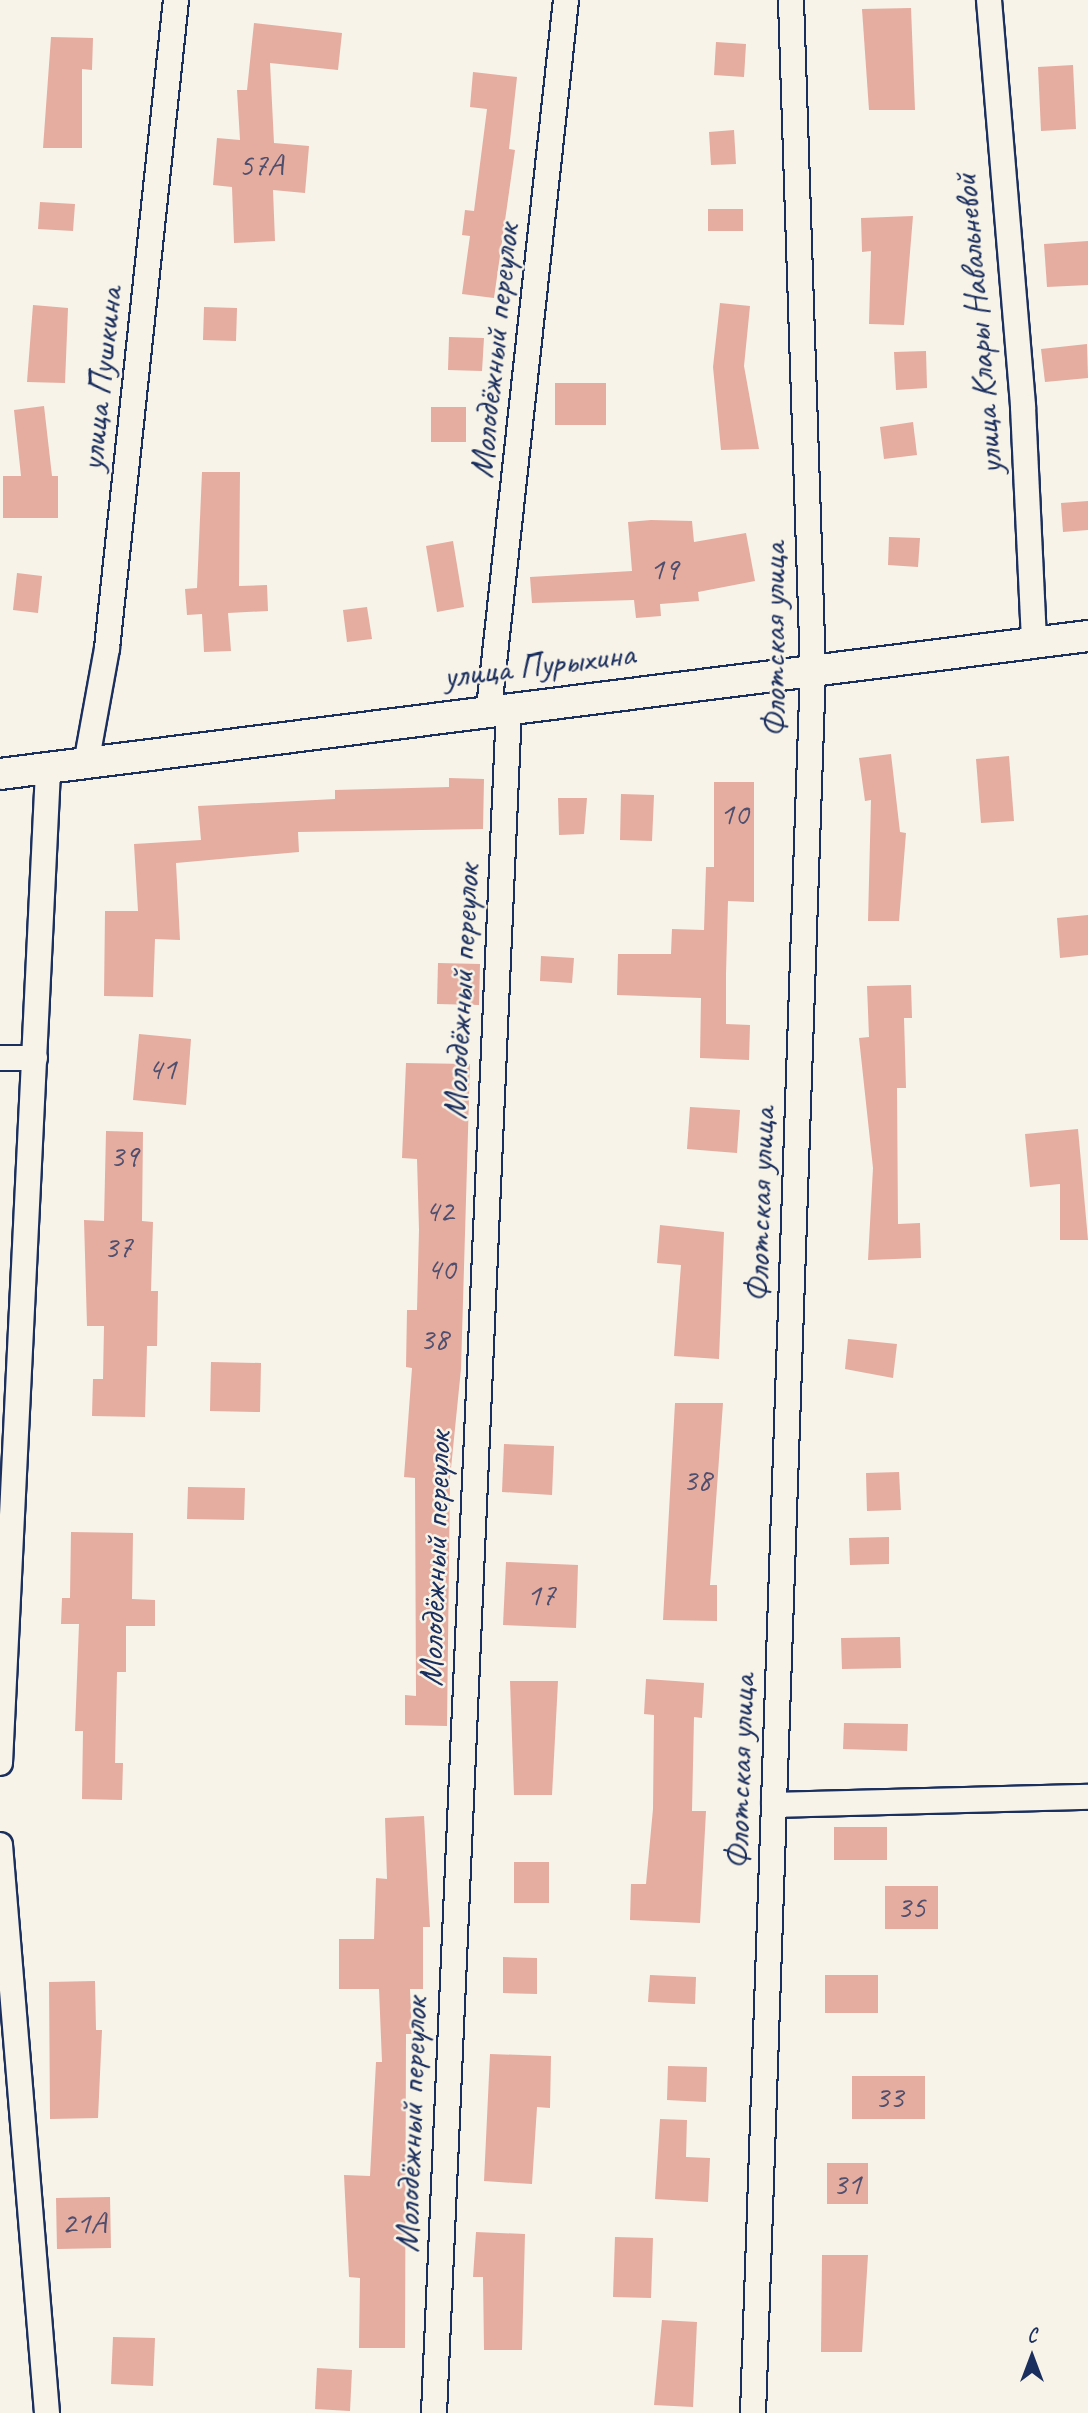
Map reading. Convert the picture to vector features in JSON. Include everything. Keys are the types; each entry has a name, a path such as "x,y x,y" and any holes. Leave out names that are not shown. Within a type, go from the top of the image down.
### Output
{"street":[{"name":"улица Пушкина","path":"86,764 107,648 176,0"},
{"name":"Молодёжный переулок","path":"434,2413 499,708 566,0"},
{"name":"Флотская улица","path":"752,2413 813,671 791,0"},
{"name":"улица Клары Навальневой","path":"989,0 1023,407 1034,643"},
{"name":"улица Пурыхина","path":"0,774 48,772 86,764 499,708 1088,636"},
{"path":"0,1763 48,772"},
{"path":"0,1058 35,1058"},
{"path":"774,1805 1088,1797"},
{"path":"0,1845 47,2413"}],"building":[{"path":"911,8 915,110 869,110 862,9"},
{"path":"254,23 342,33 338,70 270,63 274,143 309,146 305,193 273,190 275,241 234,243 232,187 213,185 217,138 240,140 237,90 247,90"},
{"path":"51,37 93,38 92,70 82,69 82,148 43,148"},
{"path":"716,42 746,44 744,77 714,75"},
{"path":"1073,65 1076,129 1041,131 1038,67"},
{"path":"473,72 517,77 509,149 515,150 494,298 462,294 470,236 462,235 465,210 474,211 487,109 470,107"},
{"path":"734,130 736,164 711,165 709,132"},
{"path":"40,202 75,204 73,231 38,229"},
{"path":"708,209 743,209 743,231 708,231"},
{"path":"913,216 904,325 869,324 871,251 862,252 861,218"},
{"path":"1088,241 1088,285 1047,287 1044,244"},
{"path":"720,303 750,306 744,366 759,449 721,450 713,367"},
{"path":"33,305 68,308 65,383 27,382"},
{"path":"204,307 237,308 236,341 203,340"},
{"path":"449,337 484,338 482,371 448,370"},
{"path":"1087,344 1088,378 1045,382 1041,349"},
{"path":"926,351 927,388 896,390 894,352"},
{"path":"555,383 606,383 606,425 555,425"},
{"path":"44,406 52,476 58,476 58,518 3,518 3,476 21,476 14,410"},
{"path":"431,407 466,407 466,442 431,442"},
{"path":"913,422 917,455 884,459 880,427"},
{"path":"202,472 240,472 239,586 267,585 268,611 228,613 231,651 204,652 202,614 187,615 185,589 197,588"},
{"path":"1088,501 1088,530 1063,532 1061,503"},
{"path":"692,521 694,542 746,533 755,581 698,592 699,601 660,604 661,616 636,618 634,600 532,603 530,577 632,571 628,522"},
{"path":"889,537 920,538 918,567 888,565"},
{"path":"453,541 464,607 437,612 426,546"},
{"path":"17,573 42,576 38,613 13,610"},
{"path":"367,607 372,639 347,642 343,610"},
{"path":"891,754 900,832 906,833 899,921 868,921 871,800 865,801 859,758"},
{"path":"1009,756 1014,821 981,823 976,759"},
{"path":"449,778 484,779 483,829 298,832 299,852 176,863 180,940 155,939 153,997 104,996 105,911 138,911 134,844 201,840 198,806 335,799 335,790 449,787"},
{"path":"714,782 754,782 754,902 728,901 726,974 726,1024 750,1025 749,1060 700,1058 701,998 617,995 618,954 671,954 672,929 704,930 706,867 714,867"},
{"path":"621,794 654,795 652,841 620,840"},
{"path":"558,798 587,798 584,834 559,835"},
{"path":"1088,915 1088,955 1060,958 1057,918"},
{"path":"541,956 574,958 572,983 540,981"},
{"path":"438,963 480,964 479,1005 437,1004"},
{"path":"911,985 912,1018 904,1018 906,1088 897,1088 898,1224 920,1223 921,1258 868,1260 873,1168 859,1038 869,1037 867,986"},
{"path":"139,1034 191,1039 186,1105 133,1100"},
{"path":"406,1063 470,1064 461,1369 450,1478 447,1726 405,1725 405,1695 416,1696 415,1478 404,1477 412,1368 406,1367 407,1310 417,1310 419,1230 417,1159 402,1158"},
{"path":"690,1107 740,1110 737,1153 687,1149"},
{"path":"1078,1129 1088,1240 1060,1240 1060,1184 1030,1187 1025,1134"},
{"path":"106,1131 143,1132 142,1221 153,1222 151,1291 158,1291 157,1346 147,1346 145,1417 92,1416 93,1379 103,1379 104,1326 87,1326 84,1220 104,1221"},
{"path":"660,1225 724,1232 719,1359 674,1356 681,1265 657,1263"},
{"path":"848,1339 897,1344 893,1378 845,1369"},
{"path":"211,1362 261,1363 260,1412 210,1411"},
{"path":"675,1403 723,1403 710,1585 717,1585 717,1621 663,1620"},
{"path":"504,1444 554,1446 552,1495 502,1492"},
{"path":"899,1472 901,1510 867,1511 866,1473"},
{"path":"188,1487 245,1488 244,1520 187,1519"},
{"path":"71,1532 133,1533 132,1599 155,1600 155,1626 126,1626 126,1672 117,1672 115,1763 123,1763 122,1800 82,1799 83,1731 75,1731 79,1624 61,1624 62,1598 70,1598"},
{"path":"889,1537 889,1564 850,1565 849,1538"},
{"path":"506,1562 578,1565 576,1628 503,1625"},
{"path":"900,1637 901,1668 842,1669 841,1638"},
{"path":"646,1679 704,1683 702,1718 694,1717 692,1811 706,1811 700,1923 630,1920 631,1884 646,1884 653,1809 654,1715 644,1714"},
{"path":"510,1681 558,1681 552,1795 514,1795"},
{"path":"844,1723 908,1724 907,1751 843,1749"},
{"path":"424,1816 430,1927 423,1927 423,1989 410,1989 412,2034 406,2034 405,2348 359,2348 360,2278 349,2277 344,2175 370,2176 376,2062 382,2062 379,1989 339,1989 339,1939 374,1939 376,1878 387,1879 385,1818"},
{"path":"834,1827 887,1827 887,1860 834,1860"},
{"path":"514,1862 549,1862 549,1903 514,1903"},
{"path":"885,1886 938,1886 938,1929 885,1929"},
{"path":"503,1957 537,1958 537,1994 503,1993"},
{"path":"650,1975 696,1977 695,2004 648,2002"},
{"path":"825,1975 878,1975 878,2013 825,2013"},
{"path":"95,1981 96,2030 102,2030 98,2118 50,2119 49,1982"},
{"path":"490,2054 551,2056 550,2108 537,2107 532,2184 484,2181"},
{"path":"668,2066 707,2067 706,2102 667,2100"},
{"path":"852,2076 925,2076 925,2119 852,2119"},
{"path":"660,2119 687,2120 686,2157 710,2158 708,2202 655,2199"},
{"path":"827,2163 868,2163 868,2204 827,2204"},
{"path":"110,2197 111,2248 57,2249 56,2198"},
{"path":"476,2232 525,2234 522,2350 484,2350 483,2277 473,2277"},
{"path":"615,2237 653,2238 651,2298 613,2297"},
{"path":"822,2255 868,2255 862,2352 821,2352"},
{"path":"662,2320 697,2322 693,2407 654,2405"},
{"path":"113,2337 155,2338 153,2386 111,2384"},
{"path":"317,2368 352,2370 350,2411 315,2409"}]}
